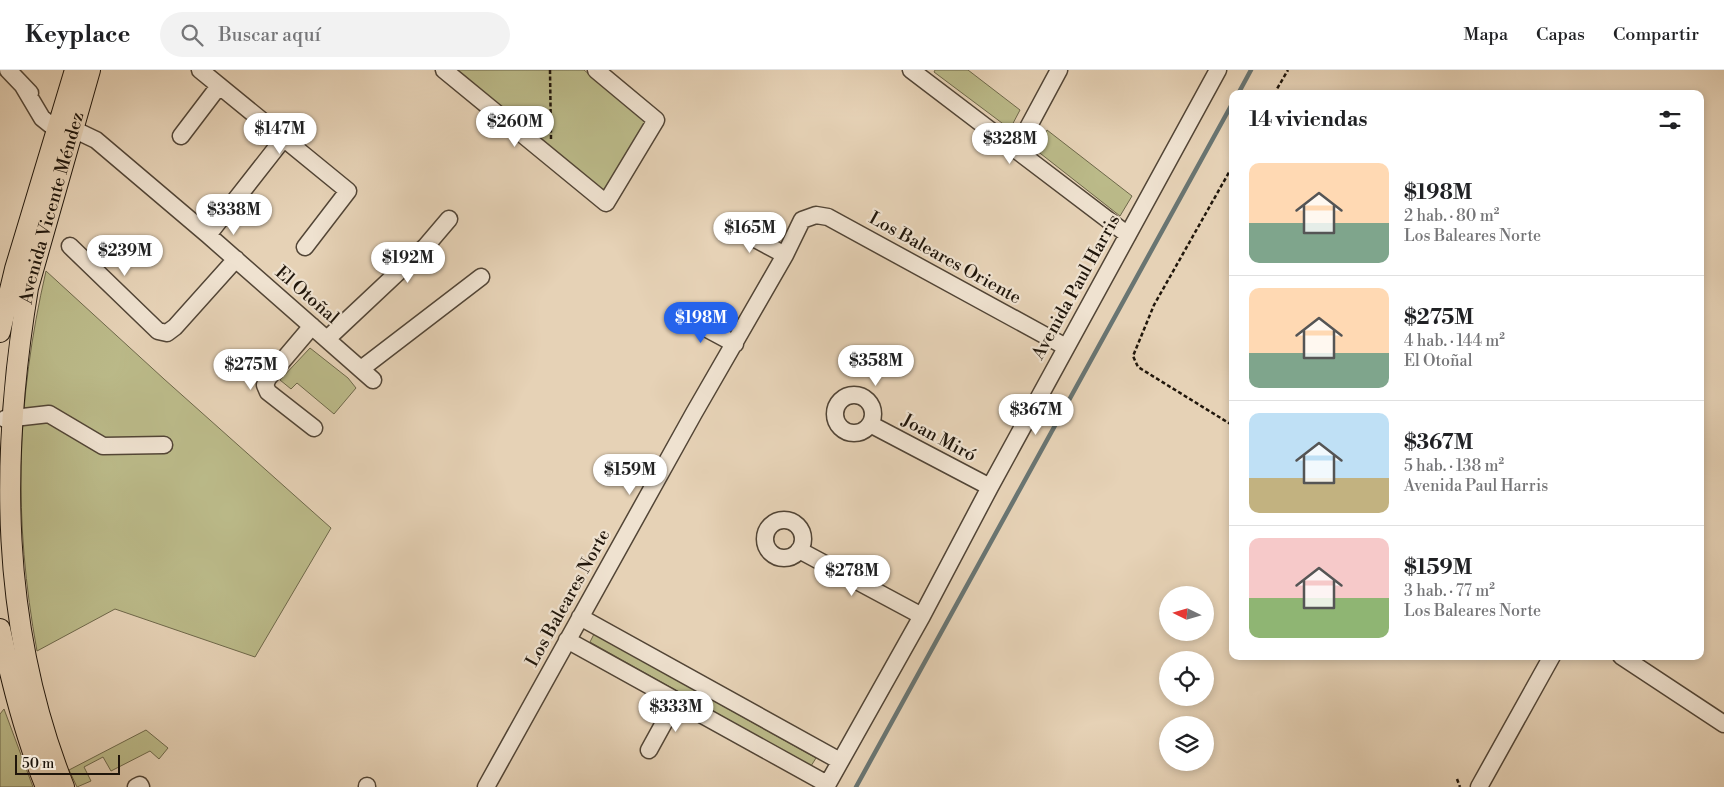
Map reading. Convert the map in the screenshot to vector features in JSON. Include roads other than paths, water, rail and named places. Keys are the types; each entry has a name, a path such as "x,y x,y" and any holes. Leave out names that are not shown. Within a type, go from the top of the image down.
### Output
{"main road":[{"name":"Avenida Vicente Méndez","path":"64,787 46,745 22,663 8,587 2,509 2,470 5,419 12,360 75,70"},
{"name":"Avenida Vicente Méndez","path":"0,332 15,269 64,125 90,70"},
{"path":"0,629 12,686 32,752 46,787"}],"street":[{"name":"El Otoñal","path":"8,70 64,125 96,140 367,374 481,277"},
{"path":"200,70 348,191 305,247"},
{"path":"444,70 606,203 656,120 596,70"},
{"path":"1016,150 1059,70"},
{"name":"Avenida Paul Harris","path":"826,786 922,616 990,487 1218,70"},
{"path":"914,71 1128,235"},
{"path":"181,136 219,86"},
{"path":"208,235 284,138"},
{"name":"Los Baleares Oriente","path":"802,220 816,215 828,217 1066,347"},
{"path":"327,339 426,246 449,219"},
{"name":"Los Baleares Norte","path":"486,787 735,344 802,220"},
{"path":"731,226 784,255"},
{"path":"70,246 158,331 167,333 175,327 236,260"},
{"path":"682,316 735,344"},
{"path":"312,326 268,378 265,385 268,392 314,428"},
{"path":"5,419 49,414 102,446 164,444"},
{"name":"Joan Miró","path":"870,424 990,487"},
{"path":"799,550 922,616"},
{"path":"580,617 840,761"},
{"path":"567,640 826,786"},
{"path":"1479,787 1550,660"},
{"path":"1627,660 1724,724"},
{"path":"649,750 676,701"},
{"path":"136,787 140,785 141,787"}],"waterway":[{"path":"1240,90 1251,70"},
{"path":"856,787 1229,109"}]}
